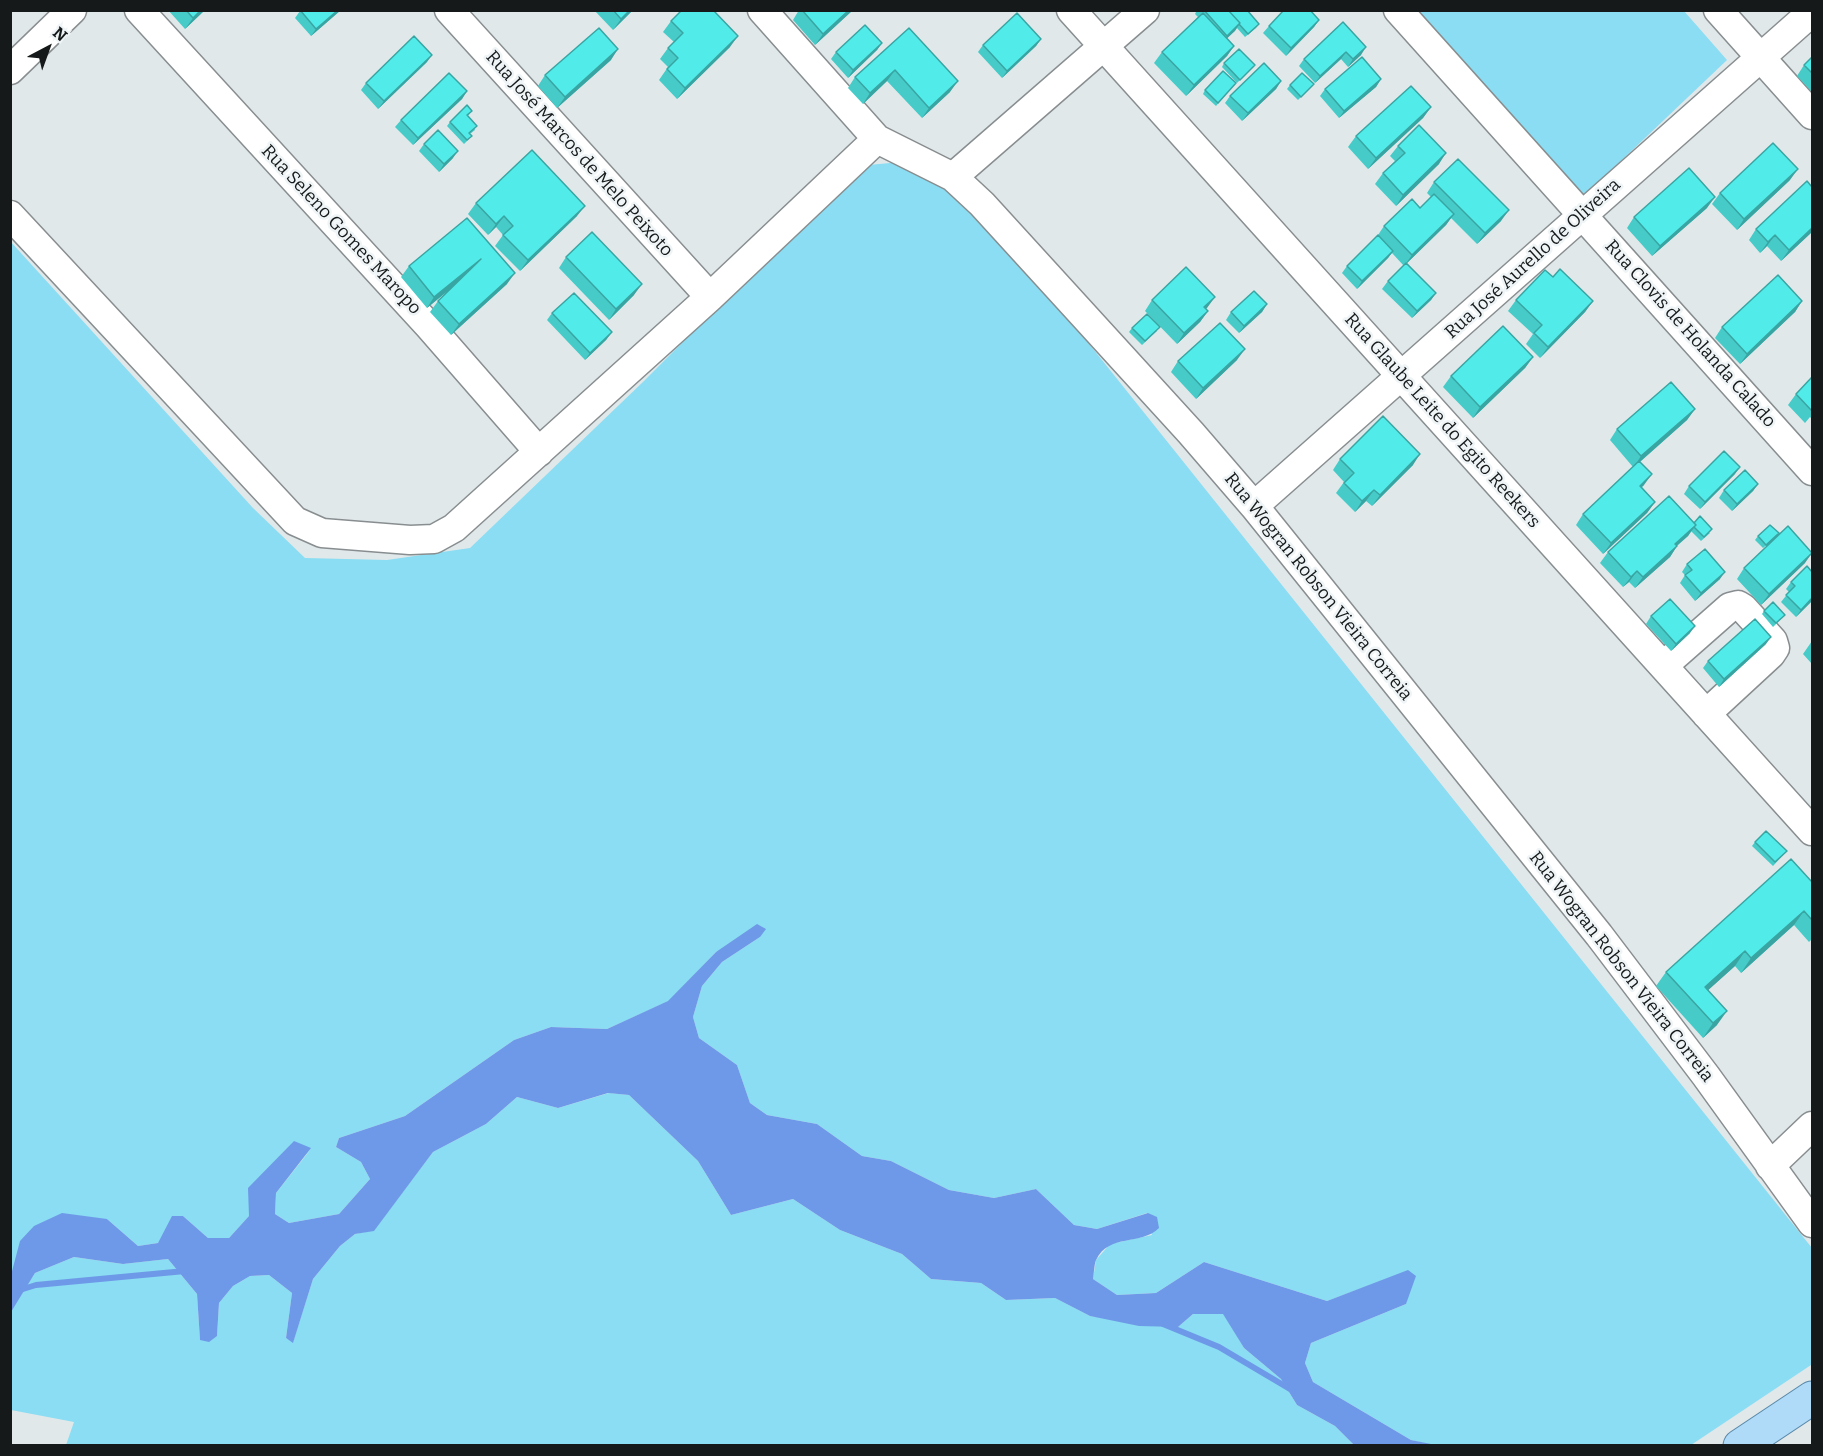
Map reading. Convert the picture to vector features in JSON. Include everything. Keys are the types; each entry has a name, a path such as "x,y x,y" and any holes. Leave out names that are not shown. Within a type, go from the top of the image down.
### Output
{"main road":[{"path":"1740,1446 1812,1398"}],"street":[{"path":"10,70 72,10"},
{"name":"Rua Seleno Gomes Maropo","path":"138,10 429,326 539,452"},
{"name":"Rua José Marcos de Melo Peixoto","path":"449,10 710,297"},
{"name":"Rua Wogran Robson Vieira Correia","path":"762,10 877,139 953,177 982,204 1191,433 1254,506 1599,935 1812,1223"},
{"name":"Rua Glaube Leite do Egito Reekers","path":"1071,10 1812,831"},
{"path":"953,177 1145,10"},
{"name":"Rua Clovis de Holanda Calado","path":"1398,10 1812,471"},
{"path":"1718,10 1812,115"},
{"name":"Rua José Aurello de Oliveira","path":"1254,506 1812,12"},
{"path":"10,215 295,521 322,534 410,540 434,539 454,528 539,452 710,297 877,139"},
{"path":"1663,666 1730,607 1738,605 1773,641 1775,648 1771,654 1706,714"},
{"path":"1770,1166 1812,1126"}],"shaded area":[{"path":"1415,11 1684,11 1727,60 1583,197"},
{"path":"901,162 948,190 1034,275 1812,1248 1811,1365 1691,1445 1436,1446 1411,1440 1313,1382 1305,1363 1311,1343 1406,1304 1408,1271 1327,1301 1204,1262 1156,1293 1117,1295 1093,1279 1096,1260 1110,1244 1152,1235 1147,1213 1097,1229 1074,1225 1036,1189 994,1198 949,1190 891,1161 862,1156 817,1124 767,1115 750,1103 737,1065 699,1038 693,1017 702,986 722,962 760,937 716,952 669,1001 607,1029 551,1027 514,1040 405,1116 339,1138 336,1147 361,1162 370,1179 339,1214 289,1223 275,1214 276,1193 311,1149 229,1238 208,1238 183,1216 158,1243 138,1246 107,1219 11,1275 10,241 253,508 305,558 387,560 470,548 644,381 858,166"},
{"path":"609,1093 629,1095 698,1161 731,1215 793,1199 840,1230 902,1254 931,1279 981,1283 1006,1300 1055,1298 1090,1316 1178,1327 1193,1314 1224,1314 1244,1348 1281,1379 1297,1405 1335,1426 1354,1445 66,1445 74,1422 11,1410 10,1312 35,1273 74,1257 123,1264 168,1259 197,1294 200,1340 217,1336 219,1303 233,1286 250,1276 269,1275 292,1293 286,1338 293,1342 313,1279 340,1246 355,1234 374,1230 433,1152 486,1124 517,1097 558,1108"}],"water":[{"path":"757,924 766,929 760,937 722,962 702,986 693,1017 699,1038 737,1065 750,1103 767,1115 817,1124 862,1156 891,1161 949,1190 994,1198 1036,1189 1074,1225 1097,1229 1148,1213 1157,1217 1159,1228 1152,1233 1109,1246 1096,1260 1093,1279 1117,1295 1156,1293 1204,1262 1327,1301 1408,1270 1416,1276 1406,1304 1311,1343 1305,1363 1313,1382 1411,1440 1436,1445 1354,1445 1335,1426 1297,1405 1281,1379 1244,1348 1223,1314 1193,1314 1178,1327 1139,1326 1090,1316 1055,1298 1006,1300 981,1283 931,1279 902,1254 840,1230 793,1199 731,1215 698,1161 629,1095 608,1093 558,1108 517,1097 486,1124 433,1152 374,1231 355,1234 340,1246 313,1279 293,1343 286,1338 292,1293 269,1275 250,1276 233,1286 219,1303 217,1336 209,1342 200,1340 197,1294 168,1259 123,1264 74,1257 35,1273 11,1312 11,1275 20,1241 34,1226 62,1213 107,1219 138,1246 158,1243 172,1216 183,1216 208,1238 229,1238 249,1216 248,1188 294,1141 311,1148 276,1193 275,1214 289,1223 339,1214 370,1179 361,1162 336,1147 339,1138 405,1116 514,1040 551,1027 607,1029 668,1001 716,952"}],"building":[{"path":"186,10 201,10 193,18"},
{"path":"300,10 338,10 316,29"},
{"path":"613,10 630,10 621,19"},
{"path":"682,10 713,10 738,36 685,88 667,69 678,58 668,48 683,33 671,21"},
{"path":"802,10 849,10 823,34"},
{"path":"1204,10 1228,10 1240,23 1227,36"},
{"path":"1228,10 1247,10 1259,24 1248,34"},
{"path":"1284,10 1310,10 1319,20 1291,48 1269,26"},
{"path":"1017,13 1041,39 1007,71 983,45"},
{"path":"1203,13 1234,46 1194,85 1162,52"},
{"path":"1343,22 1366,47 1353,59 1346,52 1320,76 1304,59"},
{"path":"865,25 882,43 853,70 836,52"},
{"path":"599,28 618,49 565,97 545,75"},
{"path":"909,28 958,81 929,108 895,70 870,93 855,77"},
{"path":"414,36 432,55 384,101 366,83"},
{"path":"1239,49 1255,65 1240,80 1224,63"},
{"path":"1362,57 1381,79 1344,111 1325,89"},
{"path":"1812,57 1812,73 1804,65"},
{"path":"1264,63 1281,81 1248,113 1230,96"},
{"path":"1223,71 1236,83 1218,103 1205,90"},
{"path":"449,73 467,91 418,138 401,120"},
{"path":"1302,73 1314,84 1301,97 1290,85"},
{"path":"1411,86 1431,107 1376,158 1356,136"},
{"path":"467,105 472,111 467,115 477,126 469,133 472,136 467,140 450,122"},
{"path":"1419,125 1446,153 1403,195 1383,173 1405,153 1398,146"},
{"path":"438,130 458,151 444,164 424,144"},
{"path":"1773,143 1798,169 1744,219 1720,193"},
{"path":"532,150 585,206 528,260 503,235 513,226 504,216 496,224 476,203"},
{"path":"1458,159 1509,210 1485,233 1434,182"},
{"path":"1689,168 1715,197 1660,246 1634,217"},
{"path":"1807,181 1812,187 1812,228 1789,250 1775,235 1768,242 1756,229"},
{"path":"1434,194 1454,214 1412,255 1384,226 1412,199 1420,208"},
{"path":"467,218 515,273 459,324 438,301 481,259 434,297 409,266"},
{"path":"592,232 642,284 616,309 566,257"},
{"path":"1378,235 1393,251 1362,281 1347,266"},
{"path":"1406,263 1436,293 1417,311 1388,281"},
{"path":"1186,267 1215,297 1204,307 1208,311 1184,333 1152,300"},
{"path":"1560,269 1593,301 1548,347 1534,333 1542,325 1516,300 1545,270 1553,277"},
{"path":"1778,275 1802,301 1747,354 1722,327"},
{"path":"1254,291 1267,304 1244,326 1231,312"},
{"path":"574,293 612,332 590,353 552,313"},
{"path":"1147,314 1160,327 1145,341 1132,328"},
{"path":"1220,323 1245,349 1203,388 1178,361"},
{"path":"1503,326 1533,357 1480,407 1451,376"},
{"path":"1812,377 1812,411 1796,394"},
{"path":"1671,382 1695,409 1641,456 1617,429"},
{"path":"1383,416 1420,454 1380,495 1374,490 1362,501 1344,483 1354,473 1340,459"},
{"path":"1724,451 1740,467 1705,502 1689,486"},
{"path":"1639,461 1652,474 1640,486 1655,502 1611,543 1583,514"},
{"path":"1745,470 1758,484 1737,504 1724,490"},
{"path":"1669,496 1696,525 1643,577 1637,571 1631,577 1608,552"},
{"path":"1700,516 1712,529 1704,537 1694,527 1696,525 1694,523"},
{"path":"1770,525 1779,533 1766,545 1758,536"},
{"path":"1788,526 1812,553 1769,594 1744,568"},
{"path":"1705,549 1725,572 1701,593 1685,575 1692,570 1687,564"},
{"path":"1807,566 1812,572 1812,598 1801,610 1786,595 1795,586 1791,582"},
{"path":"1670,599 1695,626 1676,644 1651,616"},
{"path":"1773,602 1785,615 1776,623 1764,611"},
{"path":"1755,619 1771,637 1724,679 1708,661"},
{"path":"1766,831 1787,851 1775,862 1755,842"},
{"path":"1791,859 1812,882 1812,920 1804,911 1751,958 1745,951 1705,987 1727,1011 1713,1023 1666,972"}],"waterway":[{"path":"10,1293 36,1285 185,1271"},
{"path":"1163,1324 1219,1347 1290,1389"}]}
